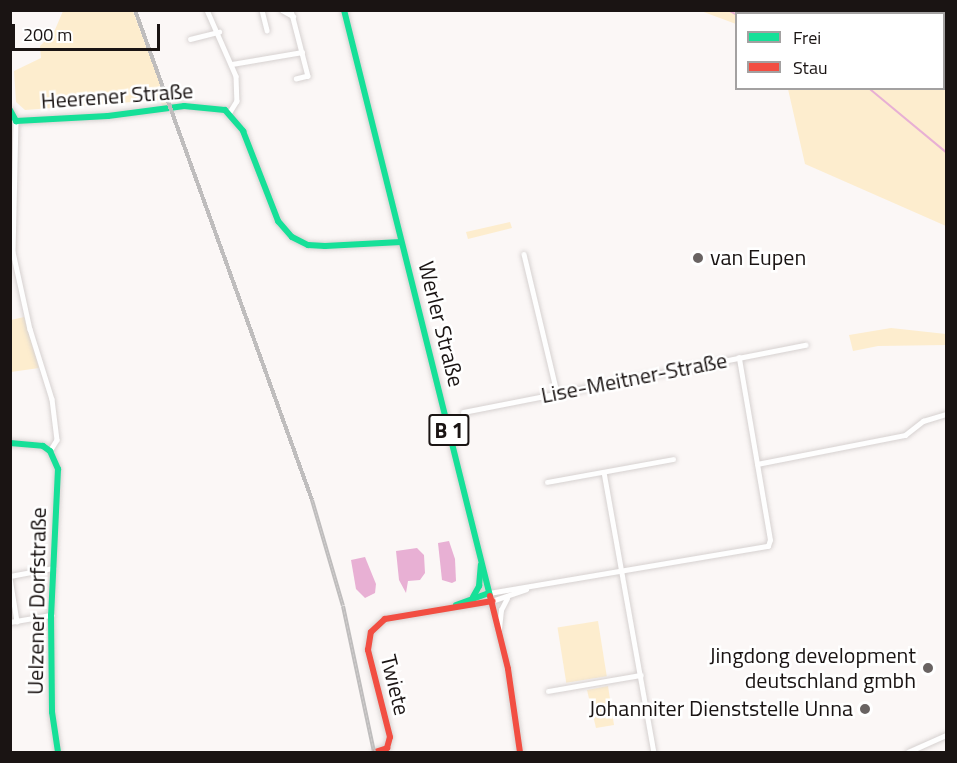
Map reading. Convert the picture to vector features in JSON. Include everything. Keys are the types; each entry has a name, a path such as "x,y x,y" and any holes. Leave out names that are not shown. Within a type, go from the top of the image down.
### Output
{"street":[{"path":"207,10 232,64 237,95 230,112 243,131 278,220 292,237 308,245 325,246 402,242"},
{"path":"282,10 292,13 308,76 296,79"},
{"name":"Werler Straße","path":"344,10 499,629 517,710 520,753"},
{"path":"264,11 267,30"},
{"path":"190,39 219,32"},
{"path":"232,64 302,52"},
{"name":"Heerener Straße","path":"10,110 16,121 129,114 184,106 221,108 230,112"},
{"path":"10,443 34,443 50,451 57,440 52,399 30,329 13,252 16,121"},
{"path":"525,254 556,393"},
{"name":"Lise-Meitner-Straße","path":"463,412 805,345"},
{"path":"489,593 768,546 770,540 739,358"},
{"path":"757,464 905,435 923,421 946,414"},
{"name":"Uelzener Dorfstraße","path":"50,451 58,469 51,615 52,712 58,753"},
{"path":"547,482 673,459"},
{"path":"604,472 654,753"},
{"path":"473,597 479,586 481,561"},
{"path":"17,621 10,577 53,568"},
{"path":"492,601 528,588"},
{"name":"Twiete","path":"451,607 489,593"},
{"path":"499,629 501,610 507,597"},
{"name":"Twiete","path":"375,753 387,748 390,737 368,650 371,632 385,619 492,601"},
{"path":"10,622 51,615"},
{"path":"548,691 641,675"},
{"path":"908,753 946,735"}],"shaded area":[{"path":"63,11 133,11 169,108 165,109 159,100 25,110 16,102 14,71 41,58 40,46 54,32"},
{"path":"701,11 946,11 946,226 805,164 788,90 945,90 945,12 735,12 735,24"},
{"path":"510,222 512,228 468,239 466,232"},
{"path":"24,317 39,368 11,372 11,320"},
{"path":"891,328 946,334 946,345 878,346 853,351 849,335"},
{"path":"449,541 455,559 456,581 452,583 442,580 438,543"},
{"path":"417,548 424,555 425,573 420,580 408,581 406,593 399,580 396,551"},
{"path":"365,557 376,584 375,593 365,598 356,589 351,560"},
{"path":"598,621 607,676 566,683 558,627"},
{"path":"608,686 614,725 596,728 587,690"}],"waterway":[{"path":"728,10 735,14"},
{"path":"871,90 946,152"}],"railway":[{"path":"135,10 312,500 343,606 374,752"}],"traffic: fast":[{"path":"344,10 490,596"},
{"path":"10,110 16,121 108,116 184,106 225,110 243,131 278,221 292,237 308,245 325,246 401,242"},
{"path":"10,443 43,446 50,451 58,469 51,615 52,712 58,752"},
{"path":"473,597 479,586 481,565"},
{"path":"456,605 489,593"}],"traffic: jam":[{"path":"490,596 508,669 520,752"},
{"path":"375,752 387,748 390,737 368,650 371,632 385,619 492,601"}],"place":[{"name":"van Eupen","path":"698,258"},
{"name":"Jingdong development deutschland gmbh","path":"928,668"},
{"name":"Johanniter Dienststelle Unna","path":"865,709"}]}
